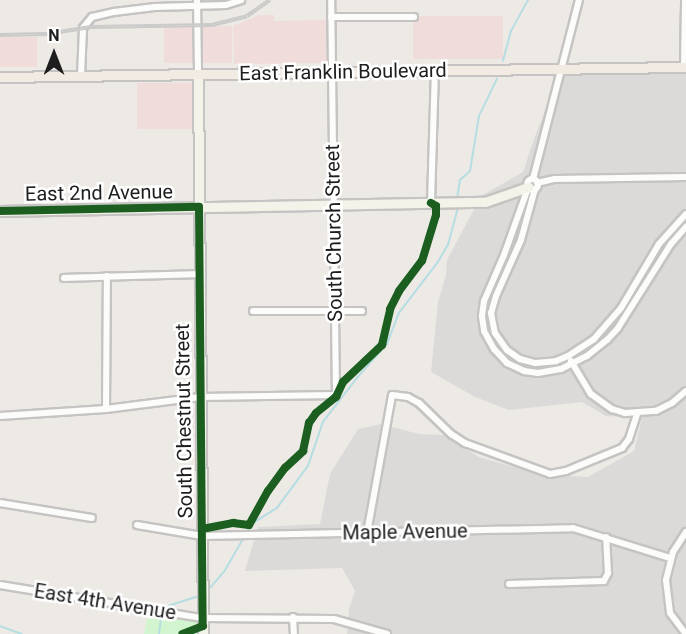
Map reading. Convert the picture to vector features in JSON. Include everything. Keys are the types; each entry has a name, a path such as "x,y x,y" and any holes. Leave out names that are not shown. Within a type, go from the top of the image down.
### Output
{"main road":[{"name":"East Franklin Boulevard","path":"0,77 685,67"}],"street":[{"path":"81,76 83,28 92,17 135,9 197,3 226,4 241,0"},
{"name":"South Church Street","path":"200,397 336,395 331,0"},
{"path":"579,0 532,185 521,240 493,304 493,326 507,350 526,362 546,363 568,356 594,339 616,315 659,244 686,214"},
{"path":"685,0 685,67"},
{"path":"197,3 198,74"},
{"path":"331,17 414,16"},
{"path":"431,203 435,70"},
{"name":"South Chestnut Street","path":"198,74 203,634"},
{"path":"532,185 555,179 686,177"},
{"path":"532,185 484,301 484,331 498,355 518,369 544,373 573,364 594,351 618,328 662,258 686,227"},
{"name":"East 2nd Avenue","path":"0,211 485,202 532,185"},
{"path":"64,278 199,274"},
{"path":"106,409 107,276"},
{"path":"253,311 362,311"},
{"path":"568,356 588,390 612,409 637,414 667,406 686,391"},
{"path":"367,533 392,395 408,397 419,403 465,443 550,474 566,471 622,448 629,439 637,414"},
{"path":"0,416 106,409 200,397"},
{"path":"0,503 92,518"},
{"name":"Maple Avenue","path":"136,525 202,536 573,528 670,558"},
{"path":"686,532 670,558 666,580 668,605 673,620 686,634"},
{"path":"509,584 604,581 608,573 606,537"},
{"name":"East 4th Avenue","path":"0,585 202,618 293,617 340,620 387,634"},
{"path":"293,617 294,634"}],"shaded area":[{"path":"259,15 274,15 274,21 326,20 327,63 234,64 233,26"},
{"path":"413,16 503,16 503,59 413,59"},
{"path":"164,26 232,26 232,63 164,63"},
{"path":"0,37 37,37 37,67 0,67"},
{"path":"563,69 686,70 686,634 347,634 349,609 355,591 342,568 245,571 258,527 320,524 330,474 358,429 381,424 419,434 443,435 479,457 538,474 588,477 634,451 642,418 606,416 582,402 509,410 475,397 431,372 438,302 446,275 447,260 481,196 523,172 535,136"},
{"path":"137,83 193,83 193,129 137,129"}],"green space":[{"path":"148,613 199,621 199,634 144,634"}],"waterway":[{"path":"503,61 511,31 528,0"},
{"path":"457,199 460,180 470,171 479,116 497,79"},
{"path":"247,531 253,523 277,508 308,466 323,422 387,344 399,313 438,262 448,245 458,207"},
{"path":"210,588 224,572 243,539"},
{"path":"165,607 198,596"},
{"path":"159,634 161,618"},
{"path":"0,626 22,634"}],"railway":[{"path":"0,35 47,34 90,27 212,25 247,16 270,0"}],"cycle path":[{"path":"202,529 233,523 249,525 268,491 285,468 303,451 309,423 316,413 336,397 343,382 382,345 390,309 399,291 422,261 436,215 436,206 431,203"},
{"path":"0,211 199,207 203,626 182,634"}]}
